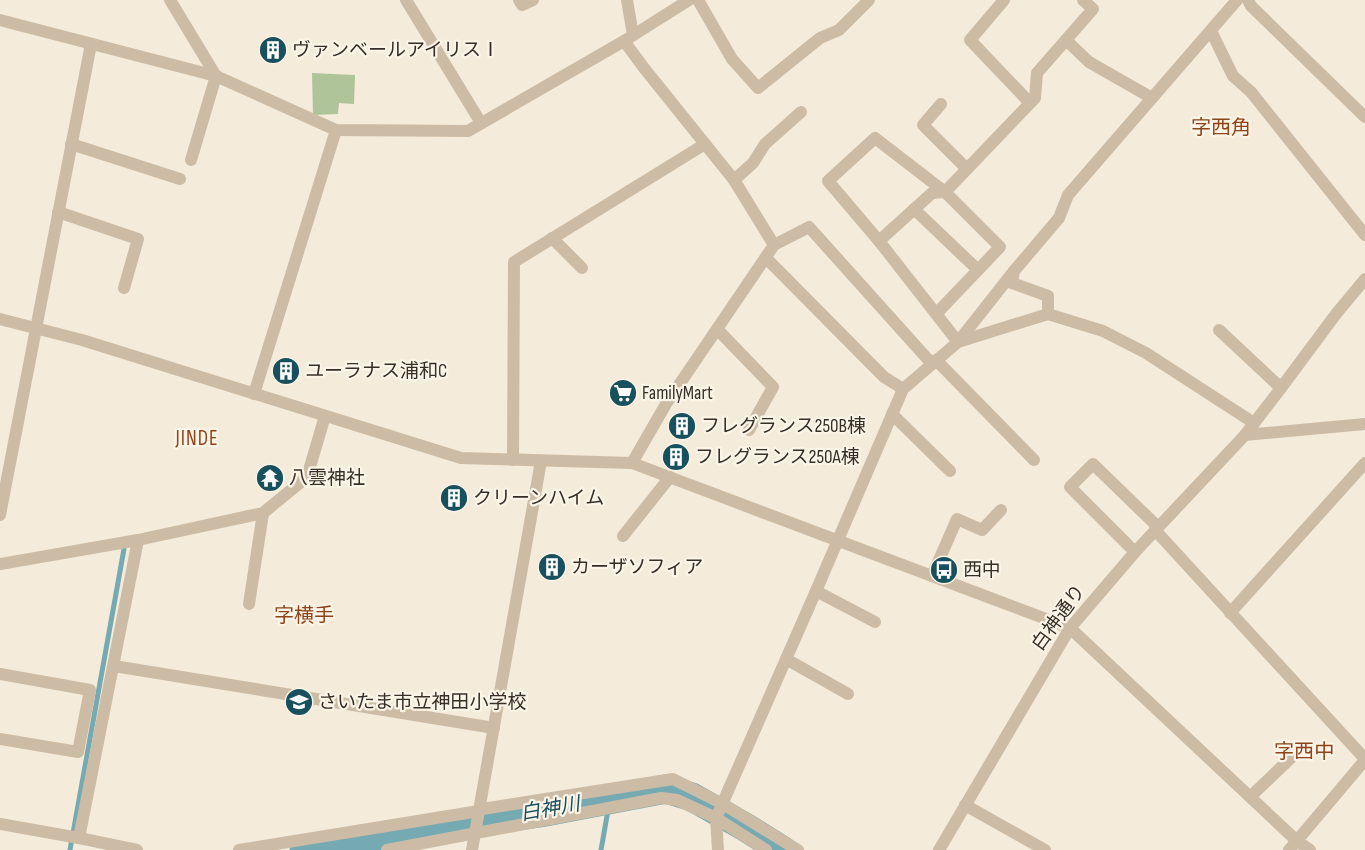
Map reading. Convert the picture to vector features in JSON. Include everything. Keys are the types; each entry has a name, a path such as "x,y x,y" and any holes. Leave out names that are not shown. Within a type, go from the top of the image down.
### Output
{"street":[{"path":"170,0 216,76 191,160"},
{"path":"519,0 522,4 532,0"},
{"path":"627,0 629,38 644,68 734,180 774,245"},
{"path":"0,20 216,76 336,130 468,131 629,38 689,0"},
{"path":"698,0 732,59 758,88 820,38 839,30 869,0"},
{"path":"1004,0 970,40 1030,103"},
{"path":"879,242 932,193 945,192 1035,98 1037,73 1097,4 1083,0"},
{"path":"718,850 719,811 903,389 958,342 1059,218 1068,195 1237,0"},
{"path":"1248,0 1251,6 1365,118"},
{"path":"412,2 481,123"},
{"path":"1211,31 1233,76 1251,92 1365,235"},
{"path":"1066,40 1089,62 1152,98"},
{"path":"0,515 91,44"},
{"path":"941,104 922,125 967,169"},
{"path":"734,180 753,163 765,144 801,112"},
{"path":"254,394 336,130"},
{"path":"936,314 1000,247 945,192 875,138 828,181 958,342"},
{"path":"71,144 180,179"},
{"path":"513,460 514,262 705,144"},
{"path":"914,209 978,270"},
{"path":"58,212 138,239 124,288"},
{"path":"632,463 666,404 774,245 809,227 934,362 1034,460"},
{"path":"552,238 582,268"},
{"path":"766,258 884,377 903,389"},
{"path":"1014,271 1012,283 1048,296 1048,314"},
{"name":"白神通り","path":"939,850 1070,628 1135,552 1245,435 1336,314 1365,280"},
{"path":"958,342 1048,314 1103,331 1146,353 1254,424"},
{"path":"0,319 82,340 461,458 632,463 1070,628 1251,796 1293,845 1310,850"},
{"path":"717,329 772,388 749,430"},
{"path":"1219,330 1281,388"},
{"path":"892,414 950,471"},
{"path":"0,564 138,540 263,513 307,477 325,416"},
{"path":"1245,435 1365,424"},
{"path":"472,850 541,461"},
{"path":"1230,613 1365,463"},
{"path":"1135,552 1070,487 1093,464 1156,529 1365,760 1293,845"},
{"path":"623,536 670,477"},
{"path":"932,576 957,519 982,530 1001,510"},
{"path":"249,604 263,513"},
{"path":"79,838 138,540"},
{"path":"816,591 875,622"},
{"path":"786,659 848,694"},
{"path":"114,666 494,728"},
{"path":"0,674 90,690 78,752 0,738"},
{"path":"1251,796 1295,754"},
{"path":"239,850 673,779 719,811 766,850"},
{"path":"387,850 661,798 677,800 719,811 798,850"},
{"path":"965,805 1045,850"},
{"path":"0,824 137,850"}],"green space":[{"path":"312,73 355,75 354,104 339,103 338,114 313,115"}],"waterway":[{"path":"70,850 124,549"},
{"name":"白神川","path":"304,850 451,825 540,813 666,789 692,797 782,850"},
{"path":"601,850 610,799"},
{"name":"白神川","path":"337,850 338,844"}],"place":[{"name":"ヴァンベールアイリスⅠ","path":"273,50"},
{"name":"ユーラナス浦和C","path":"286,371"},
{"name":"FamilyMart","path":"623,393"},
{"name":"フレグランス250B棟","path":"682,426"},
{"name":"フレグランス250A棟","path":"676,457"},
{"name":"八雲神社","path":"270,478"},
{"name":"クリーンハイム","path":"454,498"},
{"name":"カーザソフィア","path":"552,567"},
{"name":"西中","path":"944,570"},
{"name":"さいたま市立神田小学校","path":"299,702"}],"district":[{"name":"字西角","path":"1221,128"},
{"name":"JINDE","path":"197,438"},
{"name":"字横手","path":"304,616"},
{"name":"字西中","path":"1304,752"}]}
